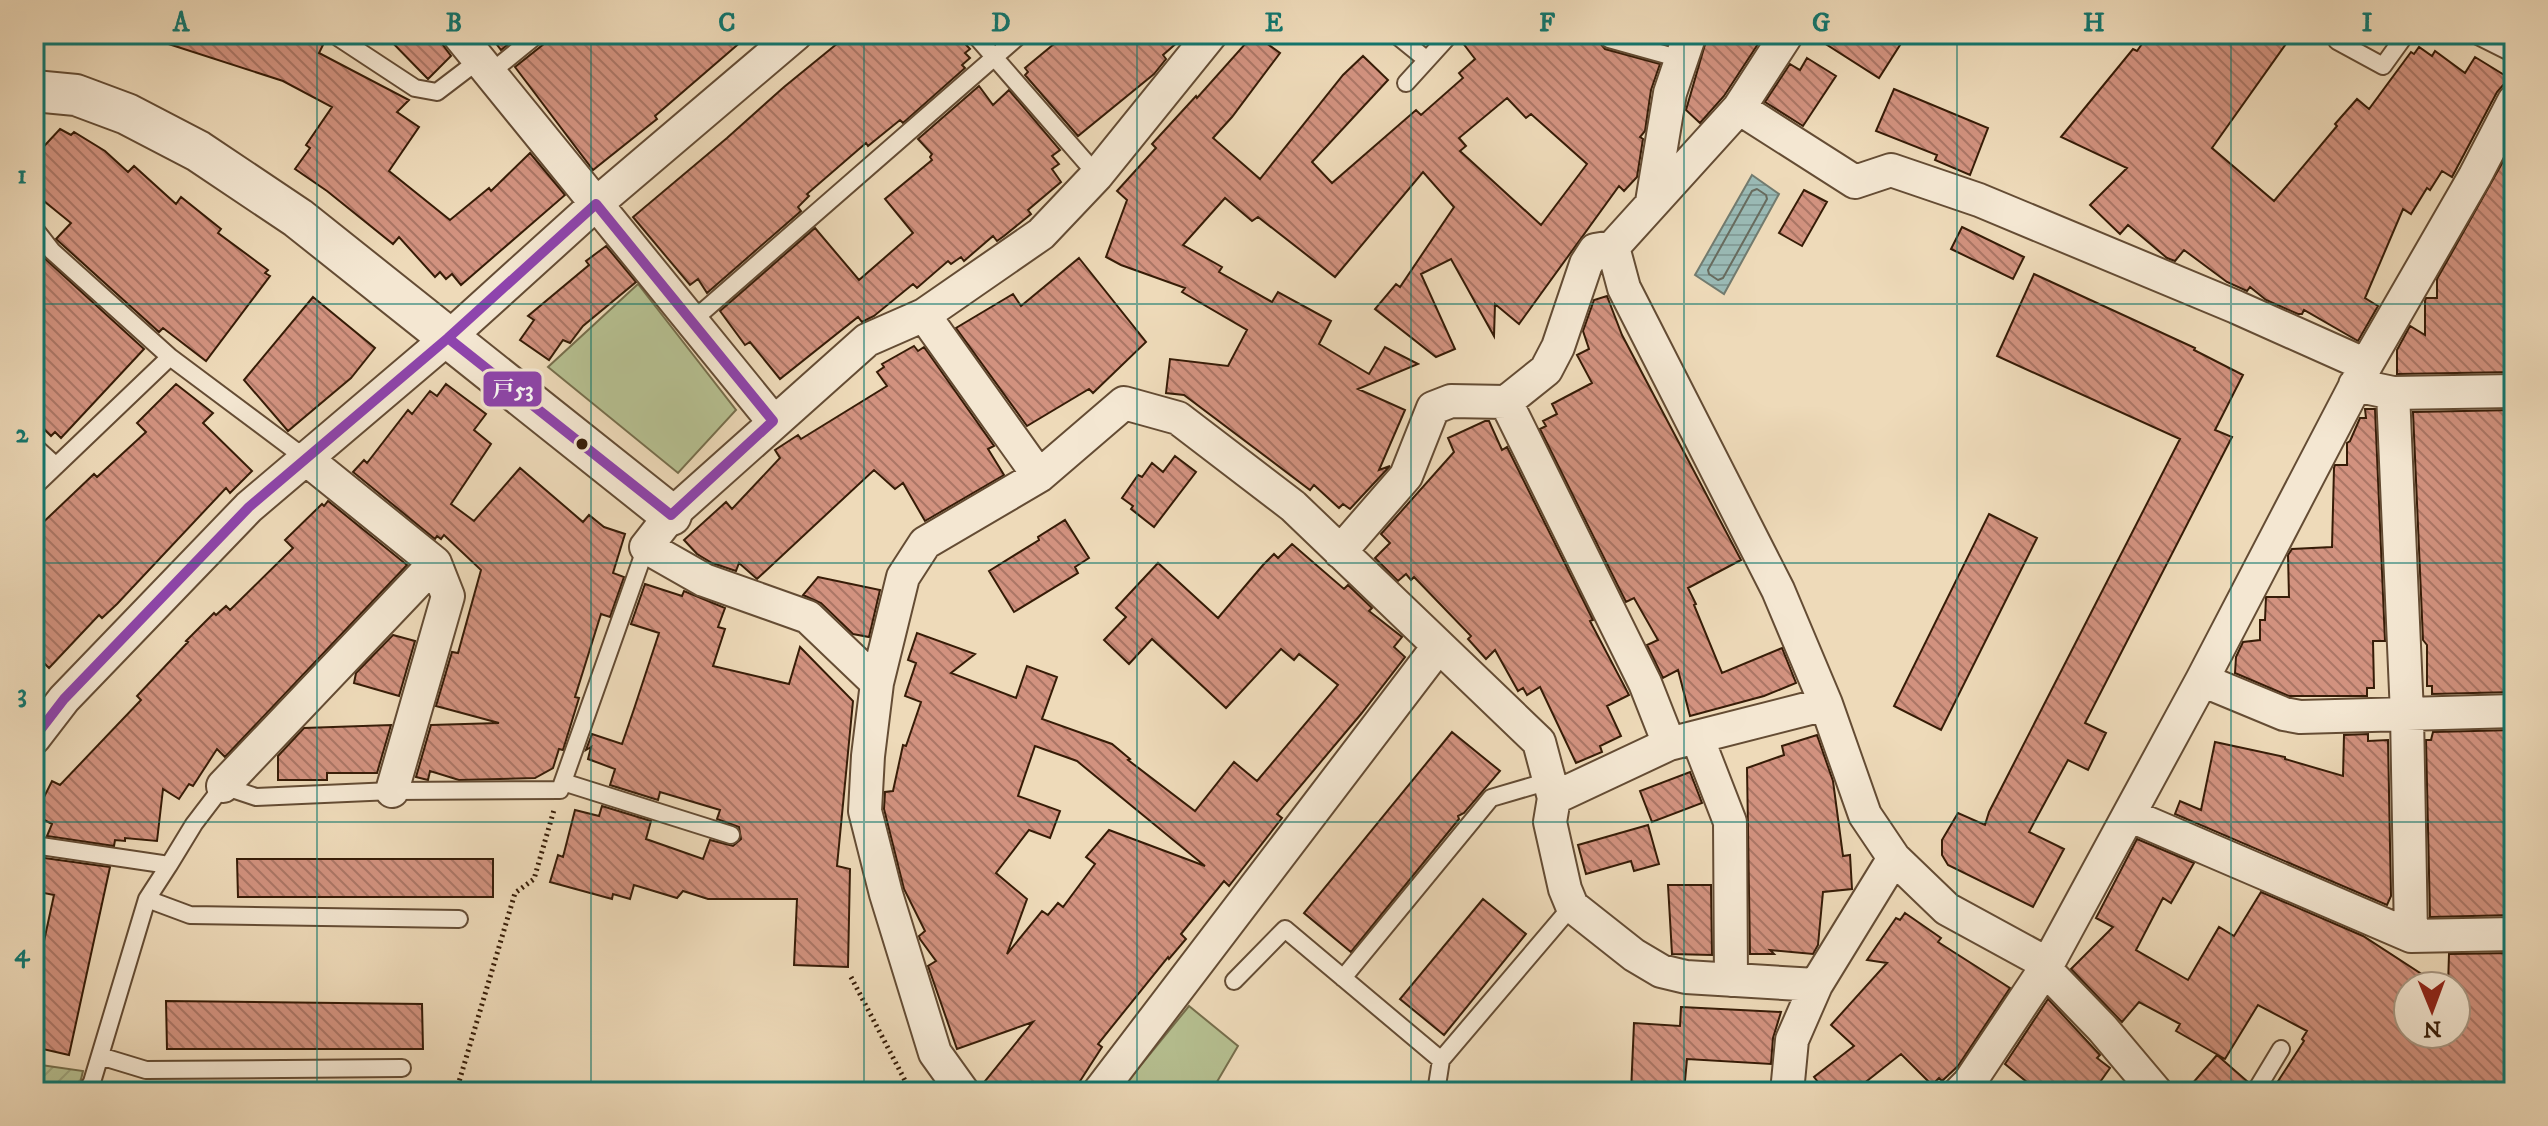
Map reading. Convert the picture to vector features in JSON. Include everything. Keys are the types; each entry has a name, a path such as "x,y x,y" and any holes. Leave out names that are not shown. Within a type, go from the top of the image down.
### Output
{"street":[{"path":"458,34 773,421"},
{"path":"34,738 64,699 249,507 796,34"},
{"path":"877,683 808,617 704,580 646,547 671,515 867,340 924,315 1041,234 1097,175 1211,34"},
{"path":"1340,552 1406,476 1433,408 1451,401 1506,402 1546,370 1558,347 1586,264 1595,250 1613,247 1739,108 1787,34"},
{"path":"1652,202 1670,93 1686,47"},
{"path":"34,91 89,99 127,114 198,151 298,218 671,515"},
{"path":"1960,1092 1969,1083 2045,966 2202,680 2361,375 2475,176 2514,101"},
{"path":"1739,108 1855,182 1891,170 1979,200 2236,307 2393,393 2514,391"},
{"path":"1613,247 1624,288 1778,590 1826,704 1865,815 1894,858 1947,909 2045,966 2156,1092"},
{"path":"924,315 1039,476"},
{"path":"2393,393 2407,714 2411,936"},
{"path":"1506,402 1645,683 1683,740 1730,822 1731,980"},
{"path":"963,1092 935,1053 886,894 865,811 877,683 903,577 925,543 1039,476 1124,403 1178,418 1293,506 1539,742 1552,789 1550,822 1565,889 1572,906 1634,955 1661,971 1686,977 1816,985"},
{"path":"305,458 435,563 448,596 392,791"},
{"path":"223,786 435,563"},
{"path":"1099,1092 1438,647"},
{"path":"2202,680 2284,714 2300,717 2514,711"},
{"path":"1552,789 1683,740 1826,704"},
{"path":"2129,815 2411,936 2514,934"},
{"path":"1787,1092 1792,1040 1816,985 1894,858"}],"lane":[{"path":"339,38 415,88 437,92 538,34"},
{"path":"974,34 1097,175"},
{"path":"692,321 1021,34"},
{"path":"1395,34 1427,60"},
{"path":"2337,41 2383,66 2406,34"},
{"path":"2474,34 2514,54"},
{"path":"1406,83 1446,39"},
{"path":"1609,39 1686,47"},
{"path":"34,228 52,251 170,357 305,458"},
{"path":"34,487 170,357"},
{"path":"34,446 56,466"},
{"path":"562,786 646,547"},
{"path":"86,1092 100,1056 147,899 194,824 223,786 256,797 562,786 731,835"},
{"path":"1343,978 1491,798 1552,789"},
{"path":"34,845 169,865"},
{"path":"147,899 190,915 459,919"},
{"path":"1436,1092 1441,1060 1572,906"},
{"path":"1234,981 1285,929 1441,1060"},
{"path":"2255,1092 2281,1049"},
{"path":"100,1056 146,1070 402,1068"}],"path":[{"path":"456,1092 515,893 534,879 562,786"},
{"path":"851,977 911,1092"}],"green space":[{"path":"638,284 736,410 678,473 548,367"},
{"path":"1189,1006 1238,1046 1211,1092 1119,1092"},
{"path":"34,1064 83,1071 78,1092 34,1092"}],"water":[{"path":"1752,175 1779,194 1724,294 1695,275"}],"building":[{"path":"154,34 302,34 323,45 319,53 409,100 397,112 419,127 389,171 450,220 489,188 491,191 530,153 565,195 461,285 452,274 446,279 440,272 435,277 399,237 393,244 295,169 310,148 306,145 332,107 283,81 153,39"},
{"path":"384,34 439,34 451,56 428,79"},
{"path":"489,34 521,34 501,50"},
{"path":"549,34 750,34 655,116 657,119 593,170 515,67 545,43"},
{"path":"849,34 956,34 970,49 965,53 970,58 962,65 965,68 903,123 900,120 868,146 866,143 807,194 809,196 798,207 801,211 707,293 698,279 690,285 633,217"},
{"path":"1066,34 1187,34 1163,55 1166,59 1154,74 1078,136 1025,75 1028,72 1025,68"},
{"path":"1254,34 1280,53 1213,138 1260,179 1343,75 1363,56 1388,80 1312,162 1332,183 1416,110 1421,115 1463,78 1459,73 1475,59 1456,34 1600,34 1599,42 1605,49 1660,64 1651,90 1645,131 1640,137 1643,139 1637,177 1624,191 1619,186 1519,324 1495,304 1494,336 1451,259 1421,274 1455,349 1436,357 1375,309 1396,284 1400,287 1454,207 1423,172 1335,277 1258,217 1252,221 1225,198 1183,245 1222,267 1219,272 1272,302 1278,292 1331,321 1319,344 1369,374 1385,347 1418,364 1358,389 1405,410 1379,470 1390,466 1350,509 1343,504 1339,508 1314,485 1310,490 1184,395 1166,393 1170,359 1228,366 1247,330 1182,292 1185,288 1106,257 1127,200 1117,191 1156,148 1152,144","holes":["1507,98 1526,118 1531,114 1587,164 1541,225 1460,151 1466,146 1459,138"]},
{"path":"1708,34 1759,34 1755,42 1758,44 1724,96 1700,123 1686,110"},
{"path":"1810,34 1907,34 1879,78"},
{"path":"2149,34 2293,34 2212,148 2274,201 2357,99 2369,109 2411,52 2414,54 2419,47 2432,56 2435,51 2465,73 2475,57 2514,81 2503,85 2497,92 2452,177 2442,171 2411,214 2403,209 2365,298 2378,306 2358,341 2304,310 2298,314 2266,300 2250,287 2247,291 2227,282 2184,250 2175,261 2167,258 2128,225 2120,234 2090,205 2127,168 2061,137 2133,49 2137,51"},
{"path":"1807,58 1836,76 1803,126 1765,102 1790,64 1800,70"},
{"path":"979,86 993,105 1009,90 1060,150 1052,156 1059,164 1052,169 1061,182 1028,210 1031,214 997,241 993,236 964,261 961,257 951,264 948,261 917,288 913,284 874,316 862,322 858,317 780,379 750,342 745,345 720,311 815,228 859,280 913,233 885,199 932,160 932,154 918,139"},
{"path":"1894,89 1988,128 1970,175 1935,160 1937,155 1876,131"},
{"path":"60,129 71,135 74,132 105,151 128,172 134,166 176,204 181,197 221,229 218,233 268,270 265,273 270,276 206,361 163,328 159,332 56,239 71,223 34,193 34,157"},
{"path":"2514,142 2514,372 2397,374 2397,350 2410,326 2425,335 2426,298 2437,298 2437,279"},
{"path":"1804,190 1827,202 1802,246 1779,233"},
{"path":"1962,227 2024,257 2013,279 1951,249"},
{"path":"606,246 636,282 583,326 570,343 563,340 549,360 520,340 534,320 528,316 589,265 586,261"},
{"path":"41,255 144,349 61,438 55,432 51,436 34,419 34,264"},
{"path":"1079,258 1146,342 1093,393 1089,389 1027,426 956,328 1013,294 1021,306"},
{"path":"2034,274 2195,348 2243,375 2215,430 2232,437 2085,723 2106,733 2088,770 2068,760 2029,832 2064,849 2033,907 1948,865 1942,855 1942,840 1958,813 1985,825 2180,439 1997,356"},
{"path":"1607,296 1622,335 1741,560 1688,588 1722,673 1782,648 1796,683 1764,696 1690,716 1678,670 1663,678 1647,645 1658,640 1634,598 1626,602 1540,429 1546,426 1543,421 1557,414 1552,404 1592,383 1577,355 1589,349 1583,331 1594,300"},
{"path":"313,297 375,348 351,378 288,431 244,380"},
{"path":"914,346 918,351 924,347 994,446 988,449 1004,475 925,521 903,483 895,489 874,470 757,579 739,563 736,571 712,563 697,554 684,540 726,502 732,509 780,458 775,450 798,435 801,439 887,386 877,372 884,367 882,364"},
{"path":"176,384 213,413 203,423 252,471 230,493 226,488 117,604 102,618 99,615 49,668 34,653 34,531 94,474 97,477 146,432 137,423"},
{"path":"446,384 486,414 474,430 491,444 451,504 474,521 520,468 583,522 589,515 604,527 625,534 613,573 624,577 610,617 601,614 575,697 579,698 563,750 559,749 553,768 535,778 459,780 430,771 428,780 416,777 431,725 499,723 436,706 452,652 458,653 481,570 444,535 441,539 437,536 435,539 353,472 364,460 367,463 408,410 412,414 430,391 437,396"},
{"path":"2365,409 2375,409 2385,641 2373,641 2374,688 2367,688 2367,696 2289,696 2235,673 2236,657 2243,642 2260,640 2260,620 2265,620 2266,597 2289,597 2288,555 2292,549 2332,547 2334,468 2335,465 2347,465 2347,443 2360,418 2366,418"},
{"path":"2514,410 2514,692 2432,694 2432,686 2427,686 2427,645 2423,640 2413,412"},
{"path":"1489,421 1502,450 1507,447 1629,695 1607,706 1621,736 1600,746 1602,752 1576,763 1540,687 1527,695 1523,688 1518,691 1495,650 1486,659 1468,639 1471,636 1414,577 1411,580 1406,574 1398,581 1375,558 1390,543 1381,534 1454,452 1448,438"},
{"path":"1175,456 1196,472 1154,527 1122,498 1138,475 1142,477 1152,463 1163,472"},
{"path":"328,501 407,565 225,757 217,749 193,786 189,784 179,799 163,789 157,841 125,838 125,841 115,840 114,846 47,836 52,824 35,815 52,781 60,785 141,700 137,696 186,641 214,613 216,615 226,606 230,610 293,548 285,540"},
{"path":"1989,514 2037,538 1941,730 1894,706"},
{"path":"1065,520 1089,558 1075,567 1078,573 1014,612 989,571"},
{"path":"1292,544 1344,589 1348,585 1372,608 1369,611 1402,637 1394,647 1405,657 1277,814 1282,818 1229,886 1224,881 1181,934 1186,939 1098,1044 1102,1047 1073,1092 982,1092 981,1086 1033,1022 957,1049 928,966 936,961 920,939 919,936 925,931 904,889 884,809 885,792 893,791 903,745 906,746 921,702 905,696 916,663 908,660 917,633 975,654 951,673 1016,698 1027,666 1057,677 1042,719 1112,744 1195,811 1234,762 1257,781 1338,685 1299,654 1294,660 1281,649 1226,708 1152,639 1129,664 1104,640 1126,617 1116,608 1158,563 1218,618 1274,554 1278,558","holes":["1035,746 1077,761 1205,866 1109,830 1086,857 1095,864 1063,907 1058,903 1048,915 1042,911 1007,954 1027,899 996,873 1029,830 1050,838 1060,811 1018,796"]},
{"path":"818,577 880,590 869,637 853,634 821,603 803,595"},
{"path":"645,584 682,596 684,591 725,608 718,627 725,629 713,666 789,684 800,647 853,701 837,866 850,869 848,967 794,965 797,899 708,899 683,891 677,898 634,885 630,899 613,894 612,899 550,882 558,855 563,857 575,810 599,816 602,806 651,821 646,839 703,859 710,840 733,846 741,839 739,827 717,819 720,810 660,792 658,800 610,785 615,769 588,759 591,747 586,750 592,734 622,744 659,633 631,624"},
{"path":"393,635 415,641 399,696 354,683 356,673"},
{"path":"391,725 377,773 327,773 327,780 278,780 278,756 304,728"},
{"path":"2514,730 2514,915 2430,917 2426,740 2431,740 2433,732"},
{"path":"1452,732 1500,771 1458,816 1459,819 1351,952 1304,913"},
{"path":"2368,734 2368,741 2388,740 2391,896 2387,905 2175,814 2180,801 2201,810 2215,742 2285,757 2343,776 2344,735"},
{"path":"1817,735 1833,781 1843,856 1850,855 1852,889 1823,892 1818,945 1813,954 1770,950 1774,954 1750,954 1747,768 1784,755 1782,746"},
{"path":"1690,772 1702,803 1652,822 1640,791"},
{"path":"1648,825 1659,864 1634,871 1631,861 1586,874 1578,845"},
{"path":"2137,839 2194,863 2171,903 2163,898 2136,950 2188,980 2219,927 2234,936 2261,892 2363,936 2415,970 2392,970 2392,1050 2472,1050 2472,970 2448,970 2449,954 2514,953 2509,1006 2514,1006 2514,1092 2271,1092 2304,1041 2302,1039 2307,1031 2258,1005 2225,1059 2176,1031 2180,1024 2139,1002 2122,1022 2071,969 2113,927 2096,918"},
{"path":"37,857 110,867 69,1055 34,1047 34,953 41,955 54,895 34,891"},
{"path":"237,859 493,859 493,897 238,897"},
{"path":"1668,885 1711,885 1712,955 1672,954"},
{"path":"1483,899 1526,934 1444,1035 1400,999"},
{"path":"1905,913 1941,938 1938,942 2010,988 1958,1066 1942,1081 1939,1078 1932,1085 1901,1054 1853,1092 1826,1092 1814,1077 1854,1046 1831,1025 1887,963 1867,960 1896,918 1900,920"},
{"path":"2048,999 2100,1055 2097,1058 2110,1068 2093,1092 2039,1092 2005,1064"},
{"path":"166,1001 422,1004 423,1049 167,1049"},
{"path":"1681,1007 1781,1012 1773,1038 1771,1064 1687,1059 1684,1092 1631,1092 1634,1023 1680,1026"},
{"path":"2217,1055 2248,1082 2244,1092 2185,1092"}],"transit line":[{"name":"戸53","path":"34,738 64,699 249,507 448,338 596,204 773,421 671,515"},
{"name":"戸53","path":"448,338 671,515"}]}
